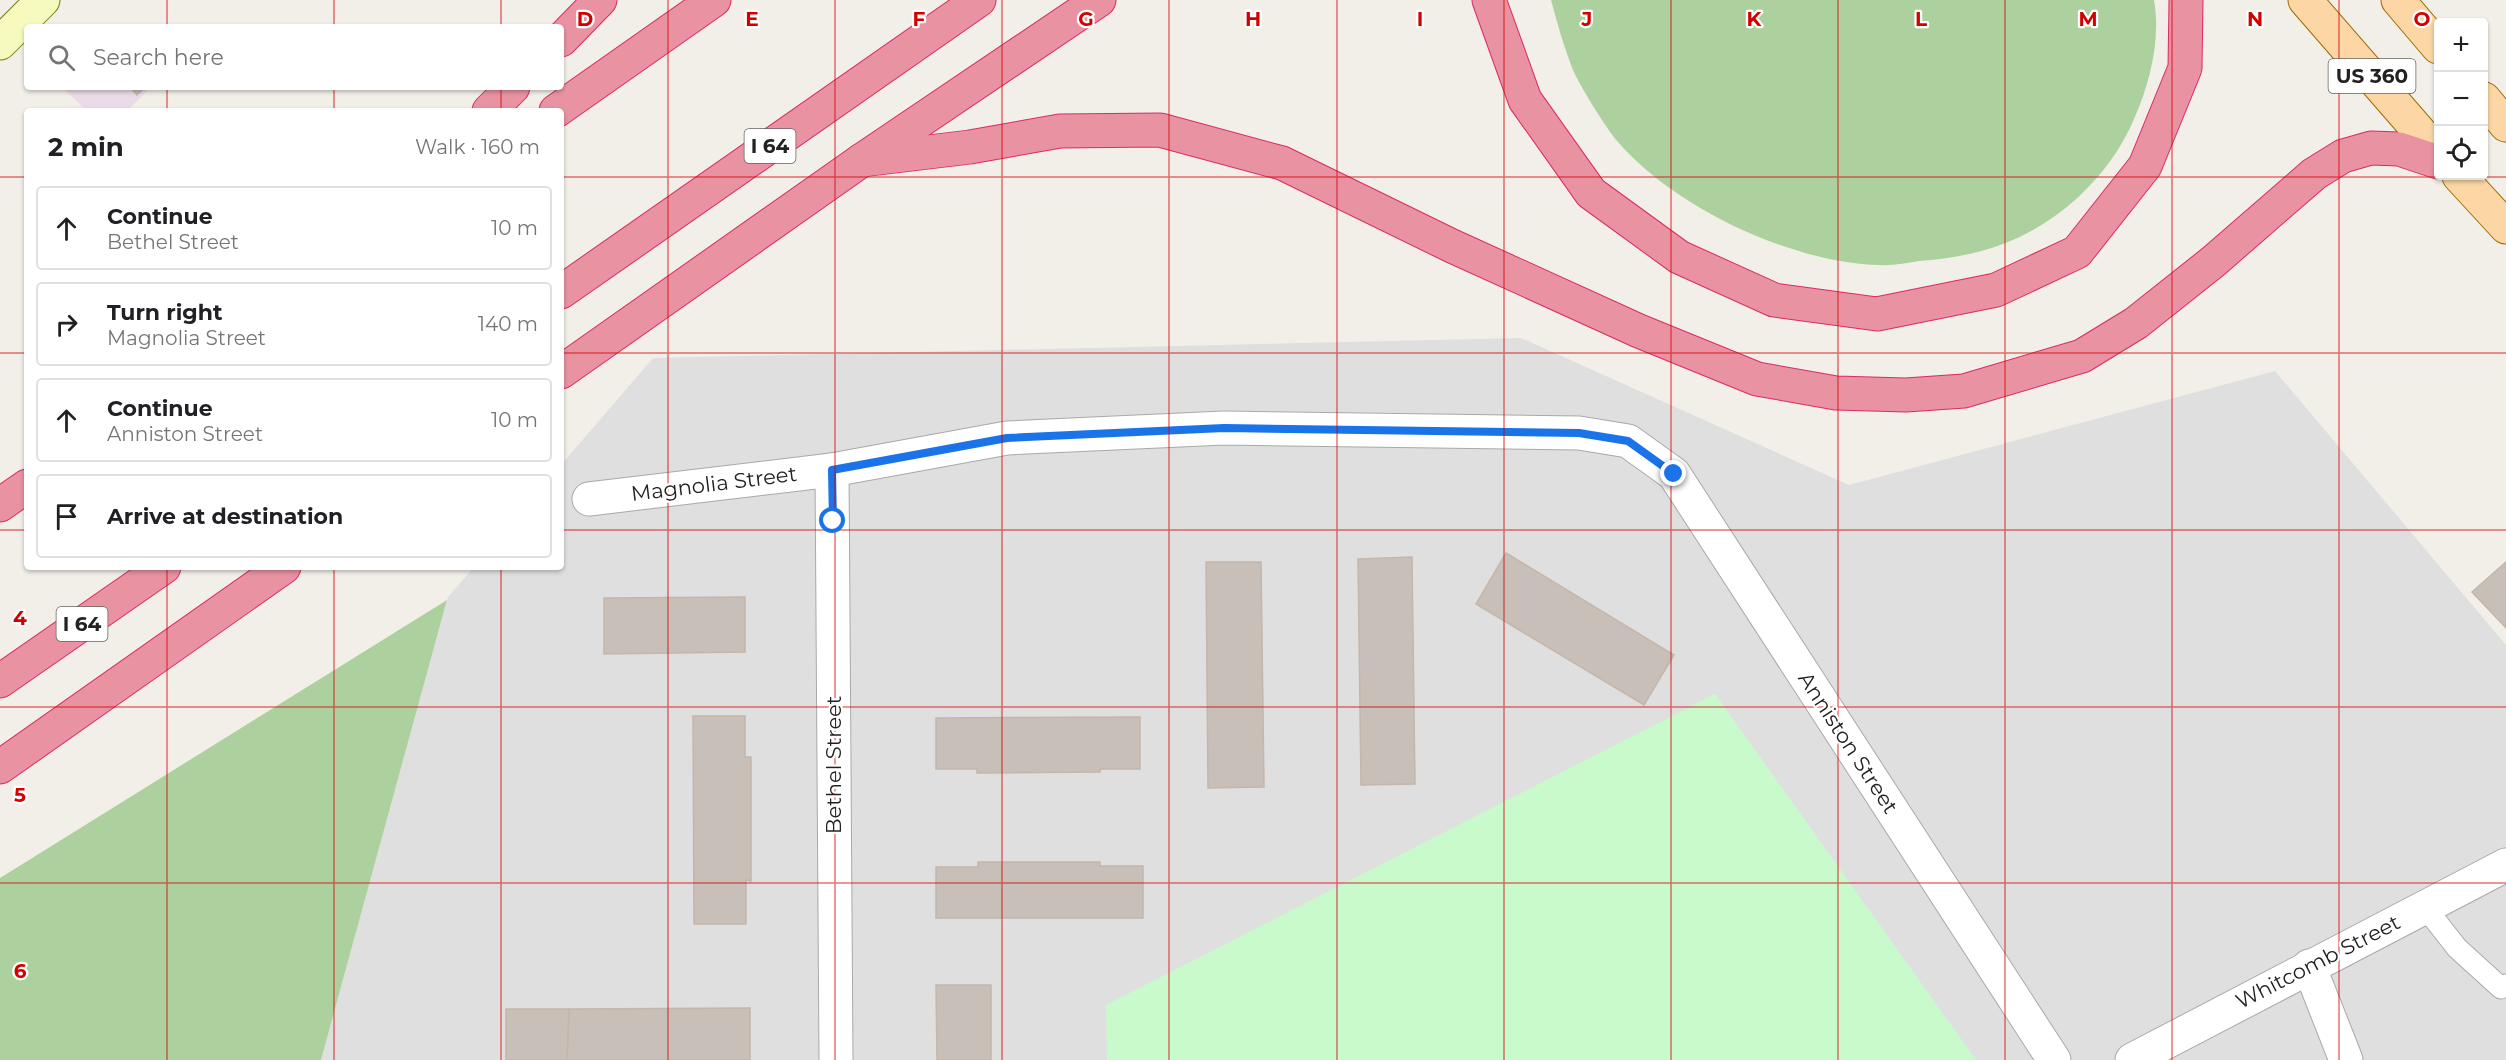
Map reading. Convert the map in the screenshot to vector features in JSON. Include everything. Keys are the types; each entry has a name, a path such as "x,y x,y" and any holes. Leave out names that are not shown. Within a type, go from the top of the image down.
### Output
{"highway":[{"path":"564,37 600,0"},
{"path":"560,108 714,0"},
{"name":"I 64","path":"564,290 979,0"},
{"path":"564,370 862,160 1099,0"},
{"path":"1489,0 1525,100 1591,193 1679,257 1774,300 1877,314 1996,290 2077,252 2145,166 2185,68 2186,0"},
{"path":"492,108 510,90"},
{"path":"862,160 970,147 1060,131 1160,130 1282,163 1452,246 1629,327 1757,379 1836,393 1906,395 1964,391 2082,356 2136,323 2214,261 2314,174 2343,156 2371,148 2399,149 2434,160"},
{"path":"0,505 24,488"},
{"name":"I 64","path":"0,681 160,570"},
{"path":"0,767 280,570"}],"main road":[{"path":"0,43 43,0"},
{"name":"US 360","path":"2305,0 2434,147"},
{"name":"US 360","path":"2398,0 2434,40"},
{"path":"2488,104 2506,125"},
{"path":"2463,180 2506,227"}],"street":[{"name":"Magnolia Street","path":"589,499 832,470 1007,438 1224,428 1579,433 1628,441"},
{"name":"Anniston Street","path":"1628,441 1674,474 2054,1060"},
{"name":"Bethel Street","path":"832,470 836,1060"},
{"name":"Whitcomb Street","path":"2132,1060 2506,865"},
{"path":"2309,966 2346,1060"}],"lane":[{"path":"2425,907 2457,948 2501,988 2506,985"}],"shaded area":[{"path":"65,90 148,90 130,108 84,108"},
{"path":"1521,338 1849,485 2275,371 2506,645 2506,1060 321,1060 448,597 471,570 564,570 564,462 653,358"}],"green space":[{"path":"1551,0 2154,0 2156,30 2153,61 2145,91 2124,139 2112,159 2097,177 2063,210 2024,235 1983,251 1940,259 1879,265 1845,262 1810,254 1773,243 1737,228 1671,189 1642,166 1613,136 1579,82 1565,49"},
{"path":"447,600 321,1060 0,1060 0,878"},
{"path":"1715,694 1976,1060 1107,1060 1106,1005"}],"building":[{"path":"133,90 142,90 137,95"},
{"path":"1506,553 1674,655 1644,705 1476,604"},
{"path":"1412,557 1415,784 1361,785 1358,559"},
{"path":"1206,562 1261,562 1264,787 1208,788"},
{"path":"2506,562 2506,628 2472,592"},
{"path":"745,597 745,652 604,654 604,598"},
{"path":"693,716 745,716 745,757 751,757 751,881 746,880 746,924 694,924"},
{"path":"1140,717 1140,769 1100,769 1100,772 977,773 977,769 936,769 936,718"},
{"path":"978,862 1100,862 1100,866 1143,866 1143,918 936,918 936,867 978,867"},
{"path":"936,985 991,985 991,1060 937,1060"},
{"path":"750,1008 750,1060 567,1060 569,1009"},
{"path":"506,1009 569,1009 567,1060 506,1060"}],"route":[{"path":"833,521 832,470 1007,438 1224,428 1579,433 1628,441 1674,474"}]}
